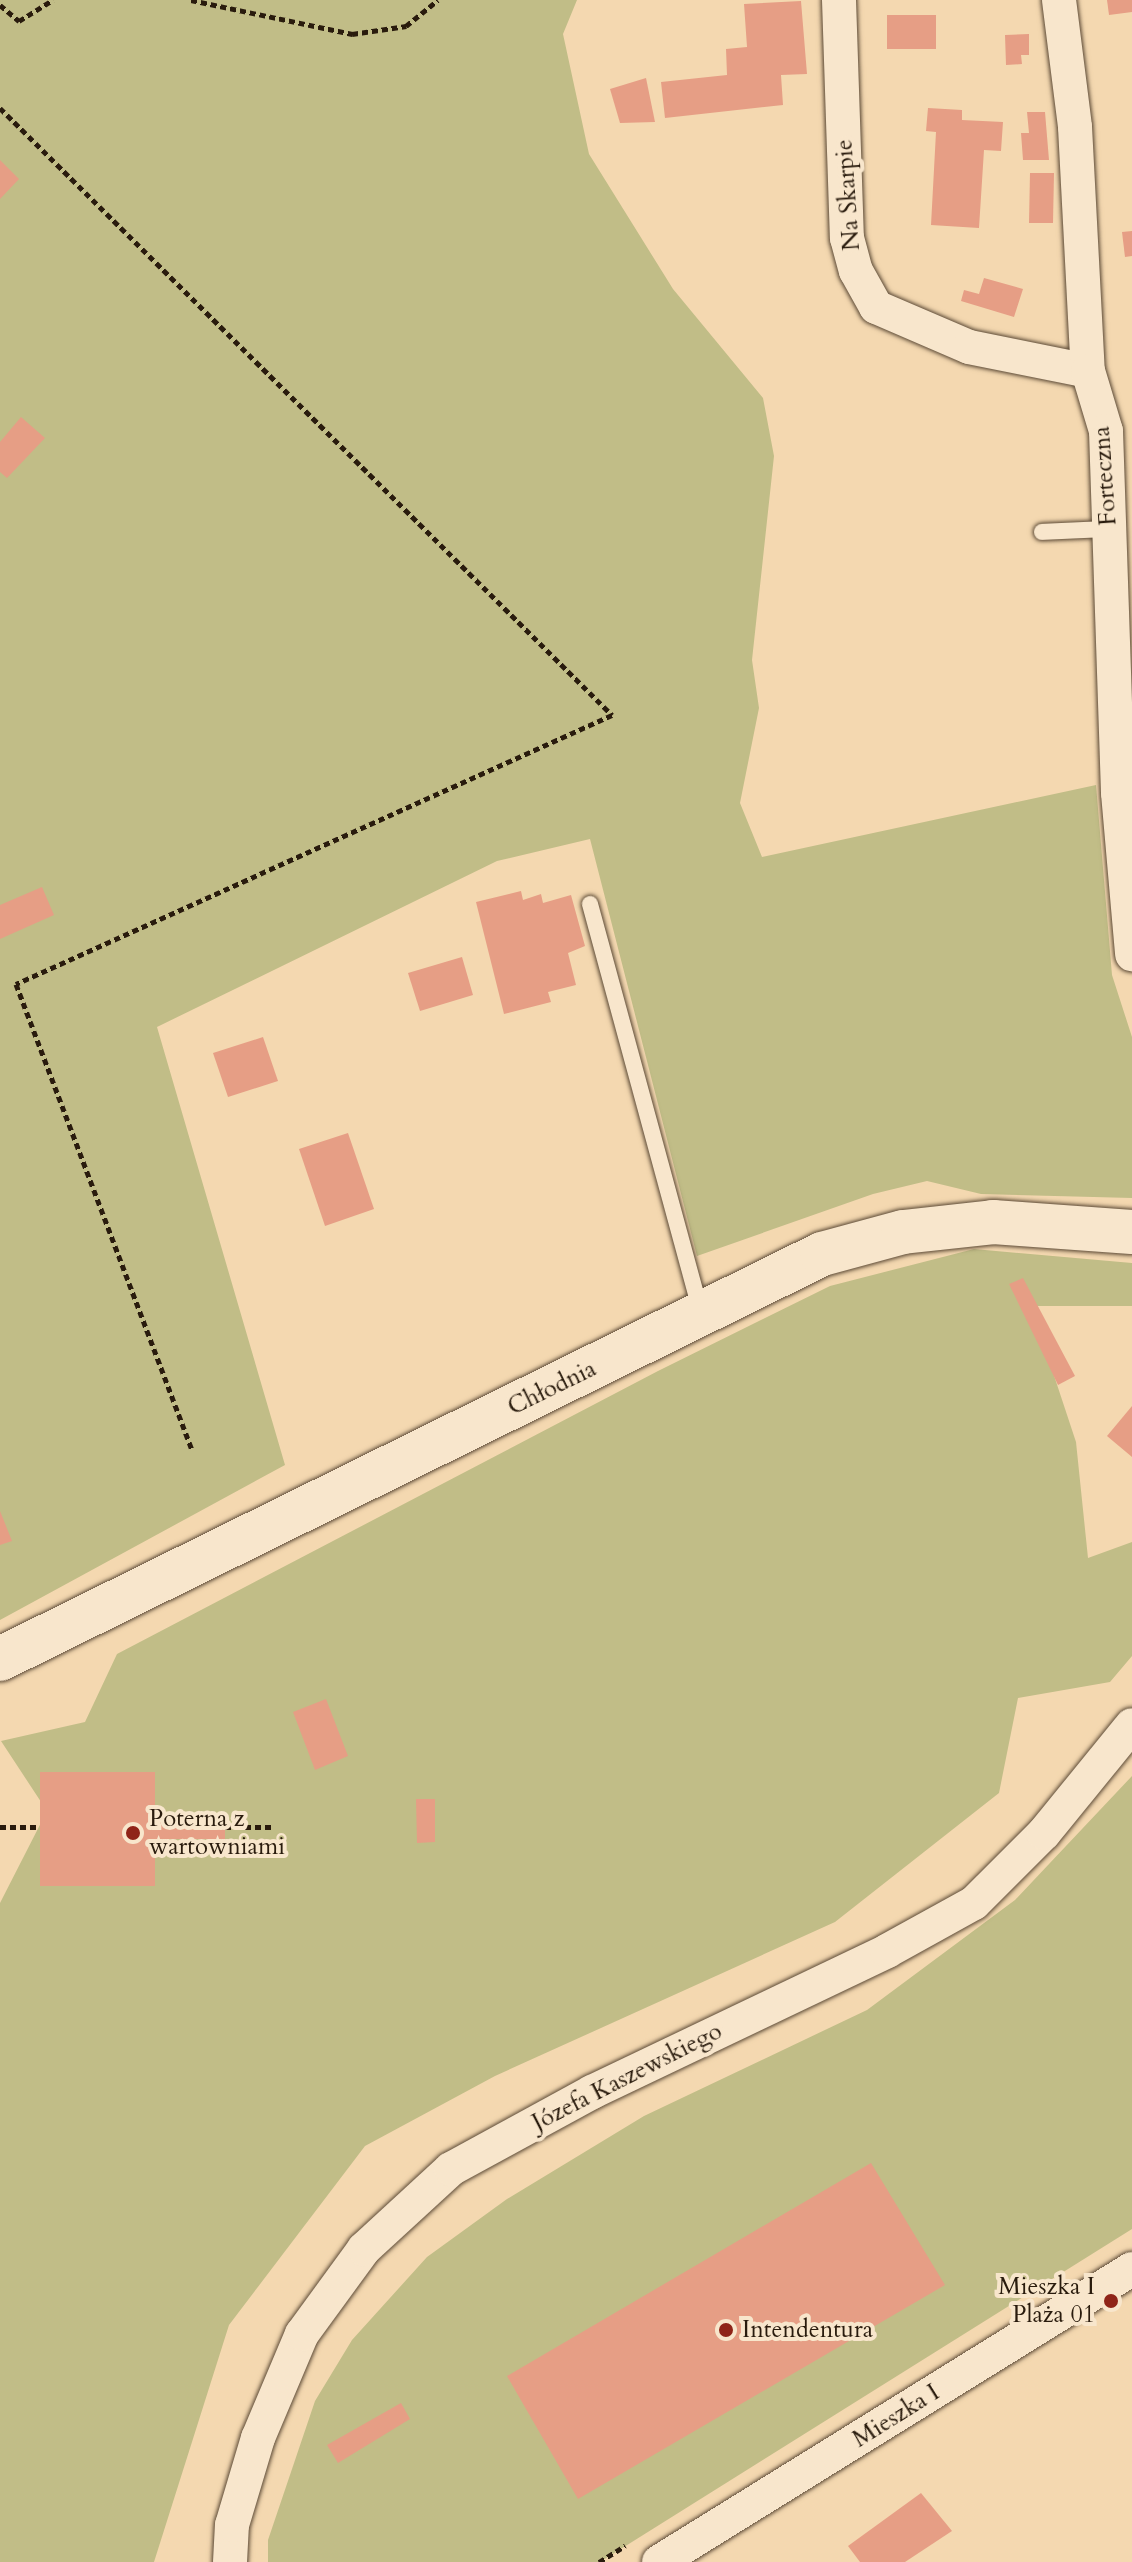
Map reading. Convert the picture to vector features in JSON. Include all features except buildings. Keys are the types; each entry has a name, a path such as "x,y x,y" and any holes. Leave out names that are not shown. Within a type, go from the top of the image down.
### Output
{"street":[{"name":"Na Skarpie","path":"839,0 847,238 856,271 876,307 969,347 1088,371"},
{"name":"Forteczna","path":"1059,0 1075,127 1088,371 1106,431 1118,793 1132,954"},
{"name":"Chłodnia","path":"0,1659 822,1254 903,1232 993,1222 1132,1232"},
{"name":"Józefa Kaszewskiego","path":"230,2562 232,2525 258,2438 302,2334 364,2249 451,2169 592,2092 887,1951 974,1903 1044,1833 1132,1725"},
{"name":"Mieszka I","path":"659,2562 1132,2269"}],"lane":[{"path":"1042,532 1109,529"},
{"path":"590,904 702,1314"}],"path":[{"path":"0,5 19,21 53,0"},
{"path":"191,0 352,34 406,26 438,0"},
{"path":"0,108 612,715 16,984 192,1451"},
{"path":"0,1827 40,1827"},
{"path":"225,1827 274,1827"}],"shaded area":[{"path":"0,0 577,0 563,34 589,154 673,289 763,398 774,456 752,660 759,708 740,803 762,857 1096,785 1112,975 1132,1037 1132,1198 981,1194 927,1181 873,1194 697,1256 590,839 497,861 157,1027 285,1465 0,1620"},
{"path":"974,1249 1132,1263 1132,1306 1031,1306 1076,1442 1088,1558 1132,1542 1132,1656 1110,1682 1018,1698 999,1793 835,1922 495,2076 365,2146 229,2325 154,2562 0,2562 0,1903 47,1811 1,1741 85,1722 117,1654 658,1371 830,1286"},
{"path":"1132,1776 1132,2229 600,2562 268,2562 268,2540 315,2401 352,2340 427,2257 507,2199 644,2116 867,2010 1015,1900"}],"place":[{"name":"Poterna z wartowniami","path":"133,1833"},
{"name":"Mieszka I Plaża 01","path":"1111,2301"},
{"name":"Intendentura","path":"726,2330"}]}
